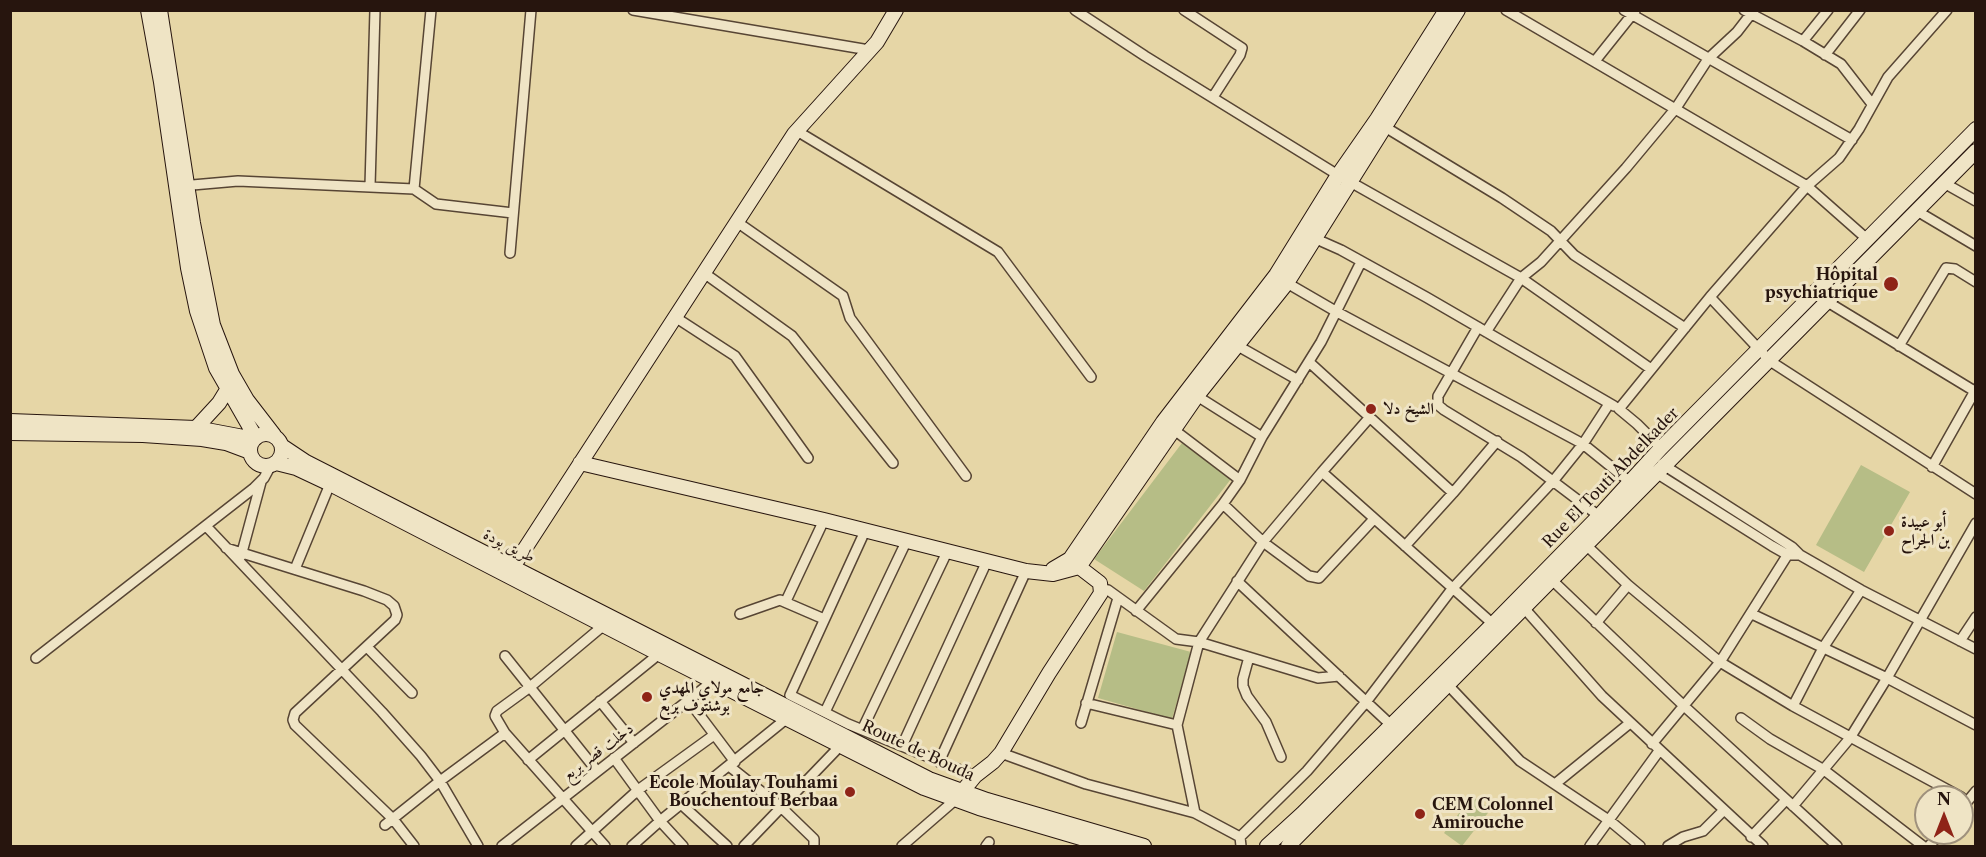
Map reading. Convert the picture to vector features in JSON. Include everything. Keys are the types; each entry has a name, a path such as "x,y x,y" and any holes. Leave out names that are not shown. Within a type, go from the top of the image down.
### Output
{"main road":[{"path":"148,10 182,186 218,339 232,374 247,400 278,441 282,456 273,464 260,465 252,457 253,443 211,356 197,311 188,268 182,186 160,10"},
{"path":"513,567 797,131 877,42 896,10"},
{"path":"580,463 824,520 1026,571 1043,574 1066,572 1197,396 1287,283 1314,238 1377,118 1446,10"},
{"path":"1074,563 1163,422 1276,275 1344,178 1385,127 1458,10"},
{"name":"Rue El Touti Abdelkader","path":"1288,846 1552,580 1758,350 1976,129"},
{"name":"Rue El Touti Abdelkader","path":"1267,846 1302,814 1492,624 1630,482 1656,462 1770,361 1826,301 1976,151"},
{"path":"1743,366 1753,377"},
{"path":"196,428 219,403 227,390"},
{"path":"10,421 196,428 253,443"},
{"path":"10,433 143,435 226,443 253,443 264,434 278,441"},
{"name":"طريق بودة","path":"278,441 300,458 604,626 659,654 717,677"},
{"name":"طريق بودة","path":"273,464 296,468 513,567 717,677"},
{"path":"959,796 975,776 1001,753 1102,590 1100,583 1074,563"},
{"name":"Route de Bouda","path":"717,677 786,719 924,788 1144,846"},
{"name":"Route de Bouda","path":"717,677 929,778 959,796 1103,846"}],"street":[{"path":"370,186 375,10"},
{"path":"414,189 431,10"},
{"path":"510,253 531,10"},
{"path":"633,10 869,51"},
{"path":"1075,10 1344,178 1521,278 1651,369"},
{"path":"1184,10 1242,48 1240,55 1213,97"},
{"path":"1506,10 1807,186 1867,239"},
{"path":"1522,20 1528,10"},
{"path":"1803,41 1828,10"},
{"path":"1825,55 1860,10"},
{"path":"1619,409 1710,297 1807,186 1839,158 1852,140 1888,77 1947,10"},
{"path":"1595,61 1631,12 1708,59 1755,83 1852,140"},
{"path":"1599,516 1554,480 1497,441 1438,405 1438,396 1450,374 1521,278 1541,262 1676,108 1708,59 1737,32 1749,12 1803,41 1846,69 1872,104"},
{"path":"1385,127 1502,198 1551,231 1575,255 1685,328"},
{"path":"797,131 998,252 1091,378"},
{"path":"182,186 238,181 414,189 436,204 513,213"},
{"path":"1944,183 1976,201"},
{"path":"1917,211 1976,246"},
{"path":"737,222 843,296 850,318 966,476"},
{"path":"1314,238 1482,329 1619,409 1637,424 1656,462 1735,517 1790,551 1861,590 1976,649"},
{"path":"1136,611 1240,480 1262,437 1310,362 1361,262"},
{"path":"1899,346 1944,270 1952,268 1976,282"},
{"path":"704,273 792,336 892,463"},
{"path":"1287,283 1450,374 1583,444 1630,482"},
{"path":"1710,297 1770,361 1976,494"},
{"path":"1826,301 1975,390 1932,467"},
{"path":"675,317 735,356 808,458"},
{"path":"1238,346 1298,380"},
{"path":"1310,362 1453,493"},
{"path":"1197,396 1262,437"},
{"path":"1001,753 1086,784 1195,813 1241,842 1307,771 1366,702 1452,589 1554,480 1583,444 1609,404"},
{"path":"1195,813 1177,725 1199,642 1263,542 1370,417"},
{"path":"1173,429 1240,480"},
{"path":"1405,546 1497,441"},
{"path":"36,658 261,481 273,464"},
{"path":"1322,472 1492,624"},
{"path":"240,557 261,481"},
{"path":"295,569 330,484"},
{"path":"1223,504 1263,542 1309,576 1316,578 1322,575 1373,520"},
{"path":"786,601 824,520"},
{"path":"1751,837 1824,770 1850,738 1976,524"},
{"path":"206,526 226,548 240,557 341,670 382,712 440,781 478,846"},
{"path":"865,531 790,693 862,730 975,776"},
{"path":"825,712 906,542"},
{"path":"1585,544 1628,585 1720,662 1793,706 1935,785"},
{"path":"1652,744 1720,662 1790,551"},
{"path":"862,730 947,552"},
{"path":"240,557 295,569 364,591 387,600 393,606 397,615 395,620 295,713 293,723 393,819 414,846"},
{"path":"902,746 987,561"},
{"path":"939,762 1026,571"},
{"path":"1552,580 1684,706 1838,846"},
{"path":"1237,581 1391,725"},
{"path":"1596,623 1628,585"},
{"path":"1102,590 1108,590 1176,639 1199,642 1318,678 1339,676"},
{"path":"1793,706 1823,648 1861,590"},
{"path":"1081,723 1118,598"},
{"path":"740,614 776,600 786,601 824,620"},
{"path":"1524,608 1602,696 1761,846"},
{"path":"1752,614 1887,678 1976,725"},
{"path":"1960,641 1976,617"},
{"path":"604,626 496,714 496,721 505,733 604,846"},
{"path":"366,647 412,693"},
{"path":"528,760 659,654"},
{"path":"505,656 597,771"},
{"path":"1250,657 1244,679 1247,696 1266,722 1281,757"},
{"name":"دخلت قصر بربع","path":"502,846 717,677"},
{"path":"1448,685 1520,761 1610,821 1640,846"},
{"path":"600,701 634,743"},
{"path":"688,701 714,735 732,764 814,839 814,846"},
{"path":"1086,703 1177,725"},
{"path":"1741,718 1770,739 1824,770 1923,846"},
{"path":"632,846 660,820 786,719"},
{"path":"1555,784 1630,723"},
{"path":"385,825 505,733"},
{"path":"576,846 638,790 714,735"},
{"path":"744,846 841,745"},
{"path":"1590,846 1659,752"},
{"path":"614,758 678,845"},
{"path":"902,846 959,796"},
{"path":"681,804 728,846"},
{"path":"1668,846 1683,837 1703,831 1723,811"}],"green space":[{"path":"1182,443 1231,479 1144,591 1094,559"},
{"path":"1861,465 1910,492 1864,572 1816,545"},
{"path":"1117,632 1191,652 1172,719 1098,698"},
{"path":"1472,796 1491,809 1462,846 1444,833"}],"place":[{"name":"Hôpital psychiatrique","path":"1891,284"},
{"name":"الشيخ دلا","path":"1371,409"},
{"name":"أبو عبيدة بن الجراح","path":"1889,531"},
{"name":"جامع مولاي المهدي بوشنتوف بربع","path":"647,697"},
{"name":"Ecole Moulay Touhami Bouchentouf Berbaa","path":"850,792"},
{"name":"CEM Colonnel Amirouche","path":"1420,814"}]}
